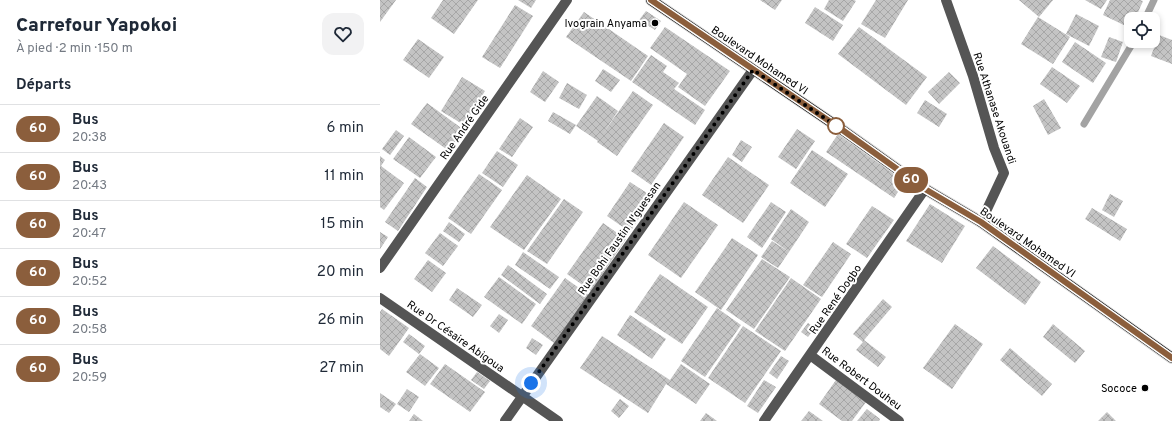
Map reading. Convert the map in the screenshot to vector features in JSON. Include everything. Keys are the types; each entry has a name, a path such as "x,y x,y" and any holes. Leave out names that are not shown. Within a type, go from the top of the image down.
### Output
{"main road":[{"name":"Boulevard Mohamed VI","path":"651,0 841,129 925,189 981,222 1172,358"}],"street":[{"name":"Rue André Gide","path":"380,268 567,0"},
{"name":"Rue Athanase Akouandi","path":"946,0 973,76 994,148 1004,174 981,222"},
{"name":"Rue Bohi Faustin N'guessan","path":"505,421 753,70"},
{"name":"Rue René Dogbo","path":"764,421 925,189"},
{"name":"Rue Dr Césaire Abigoua","path":"380,298 558,421"},
{"name":"Rue Robert Douheu","path":"810,355 899,421"}],"building":[{"path":"380,0 396,0 380,22"},
{"path":"443,0 478,0 454,34 431,18"},
{"path":"518,0 536,0 531,8"},
{"path":"760,0 782,0 775,10"},
{"path":"829,0 856,1 843,21 824,9"},
{"path":"876,0 908,0 885,38 861,24"},
{"path":"1019,0 1053,0 1039,17"},
{"path":"1085,0 1107,0 1101,9"},
{"path":"1110,0 1143,1 1138,12 1124,12 1124,25 1103,15"},
{"path":"515,5 533,16 500,68 482,57"},
{"path":"815,7 843,25 833,41 805,23"},
{"path":"646,11 661,21 655,30 639,20"},
{"path":"584,12 648,56 631,81 566,37"},
{"path":"1076,14 1099,26 1089,46 1066,34"},
{"path":"1038,17 1070,37 1053,64 1021,44"},
{"path":"665,27 730,71 705,106 678,87 687,74 650,48"},
{"path":"859,27 927,77 906,105 838,54"},
{"path":"1160,35 1172,40 1172,64 1151,56 1154,48 1160,48"},
{"path":"1109,37 1123,42 1116,62 1101,57"},
{"path":"418,39 444,57 429,78 403,60"},
{"path":"1075,42 1106,63 1093,83 1062,62"},
{"path":"651,55 667,66 663,72 679,83 674,89 705,110 695,125 632,82"},
{"path":"1052,67 1080,86 1067,103 1040,84"},
{"path":"603,69 620,80 611,92 595,81"},
{"path":"543,71 559,82 545,102 530,92"},
{"path":"949,72 960,83 939,104 928,92"},
{"path":"462,77 485,91 464,125 441,111"},
{"path":"567,83 587,95 579,109 559,98"},
{"path":"633,91 653,105 617,156 597,142"},
{"path":"597,96 618,111 598,141 576,126"},
{"path":"1044,99 1061,128 1048,135 1033,106"},
{"path":"925,100 947,114 939,127 917,113"},
{"path":"427,103 464,130 449,151 411,124"},
{"path":"553,112 576,125 570,134 548,121"},
{"path":"520,118 533,127 512,157 499,149"},
{"path":"664,123 684,137 651,185 631,171"},
{"path":"797,129 815,141 796,169 778,157"},
{"path":"396,130 404,136 390,155 382,149"},
{"path":"838,134 906,180 894,198 826,152"},
{"path":"409,137 436,157 420,178 393,159"},
{"path":"741,140 752,147 742,162 732,155"},
{"path":"812,150 848,174 825,207 790,183"},
{"path":"497,151 518,165 503,187 482,173"},
{"path":"380,156 385,160 381,166 404,183 384,210 380,207"},
{"path":"728,157 769,185 743,223 702,195"},
{"path":"479,174 502,190 471,234 448,218"},
{"path":"527,175 561,199 524,250 490,227"},
{"path":"415,178 427,187 398,231 385,222"},
{"path":"630,182 653,197 630,232 607,216"},
{"path":"1110,194 1123,201 1114,217 1102,210"},
{"path":"564,199 583,212 547,264 527,251"},
{"path":"684,202 718,225 681,278 648,255"},
{"path":"771,202 786,212 762,248 747,237"},
{"path":"930,204 965,226 942,263 906,241"},
{"path":"872,206 894,220 867,258 846,244"},
{"path":"1092,208 1127,229 1120,241 1085,219"},
{"path":"791,209 809,222 789,252 771,239"},
{"path":"449,222 465,234 459,242 443,231"},
{"path":"603,223 626,239 591,291 567,274"},
{"path":"380,232 388,237 380,249"},
{"path":"440,233 458,246 443,266 425,253"},
{"path":"732,238 758,255 721,310 695,292"},
{"path":"772,241 789,252 778,268 761,257"},
{"path":"833,242 851,254 822,297 803,285"},
{"path":"993,246 1041,282 1025,305 976,268"},
{"path":"523,252 559,277 550,289 515,265"},
{"path":"762,259 790,277 754,329 726,310"},
{"path":"428,260 446,273 432,292 414,279"},
{"path":"508,265 547,294 540,304 501,275"},
{"path":"660,274 708,307 682,344 634,312"},
{"path":"499,277 536,304 522,324 484,297"},
{"path":"565,278 589,295 554,343 531,326"},
{"path":"791,278 821,299 785,351 755,331"},
{"path":"457,288 482,305 473,317 449,300"},
{"path":"883,299 892,307 864,340 886,357 878,367 856,350 863,342 853,334"},
{"path":"717,308 741,325 705,377 681,361"},
{"path":"382,309 409,328 389,356 380,349 380,312"},
{"path":"499,314 508,320 499,333 490,326"},
{"path":"630,315 666,339 652,359 617,335"},
{"path":"808,323 815,328 808,337 801,332"},
{"path":"955,324 983,344 952,389 923,368"},
{"path":"1053,324 1085,351 1075,363 1043,337"},
{"path":"743,326 781,351 745,403 708,378"},
{"path":"409,334 425,346 419,354 403,342"},
{"path":"602,336 670,380 681,364 710,384 696,404 666,384 648,413 580,368"},
{"path":"532,338 543,345 536,355 526,348"},
{"path":"1010,348 1052,384 1042,396 1000,360"},
{"path":"420,354 439,368 425,386 406,372"},
{"path":"781,356 789,361 777,379 769,373"},
{"path":"445,364 485,392 470,412 430,384"},
{"path":"477,372 490,381 484,389 471,380"},
{"path":"764,380 776,387 758,413 747,406"},
{"path":"836,380 866,402 852,421 842,421 819,404"},
{"path":"407,389 419,397 409,412 397,404"},
{"path":"380,393 396,404 389,413 380,407"},
{"path":"620,399 629,406 619,418 611,411"},
{"path":"867,409 880,419 879,421 857,421"},
{"path":"809,411 823,421 801,421"},
{"path":"1107,412 1116,421 1098,421"},
{"path":"706,413 717,421 700,421"},
{"path":"414,414 423,421 409,421"}],"waterway":[{"path":"1148,12 1154,0"},
{"path":"1084,124 1130,48"}],"bus line":[{"name":"60","path":"651,0 841,129 925,189 981,222 1172,358"}],"place":[{"name":"Ivograin Anyama","path":"655,23"},
{"name":"Sococe","path":"1145,388"}],"route":[{"path":"531,383 753,70 841,129 836,126"}]}
